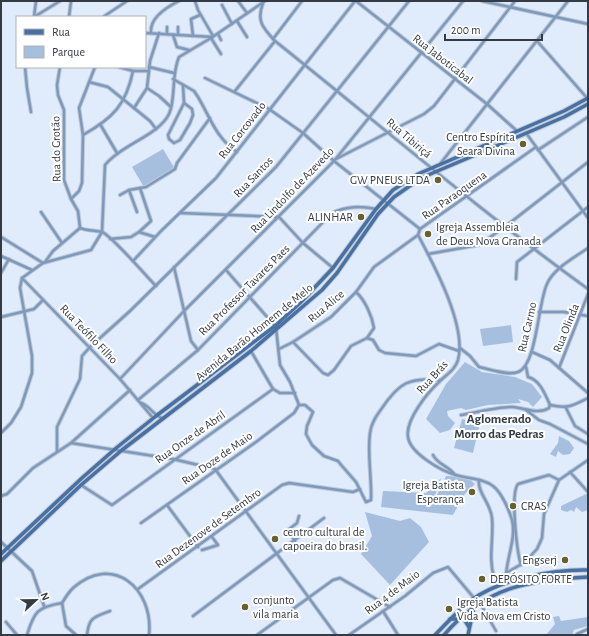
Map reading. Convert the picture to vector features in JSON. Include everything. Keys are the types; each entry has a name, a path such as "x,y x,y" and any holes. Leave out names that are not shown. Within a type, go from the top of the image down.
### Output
{"main road":[{"name":"Avenida Barão Homem de Melo","path":"1,561 81,485 122,450 266,338 318,287 376,209 406,181 439,164 564,111 587,98"},
{"name":"Avenida Barão Homem de Melo","path":"1,554 115,449 155,417 305,306 337,273 388,203 409,186 436,172 564,117 588,104"},
{"path":"81,485 79,482 82,478"},
{"path":"435,635 450,619 474,598 506,584 556,572 588,570"},
{"path":"444,635 459,618 474,606 500,591 539,581 588,577"},
{"path":"468,635 474,606"},
{"path":"450,619 459,618 466,621 469,628"}],"street":[{"path":"34,16 36,1"},
{"path":"36,16 60,1"},
{"path":"68,16 71,1"},
{"path":"104,16 127,1"},
{"path":"150,32 153,20 161,12 179,1"},
{"path":"195,1 200,15 221,54"},
{"path":"238,1 247,13"},
{"path":"235,91 302,1"},
{"name":"Rua Jaboticabal","path":"356,1 518,131"},
{"name":"Rua Corcovado","path":"133,261 180,212 216,178 269,109 356,1"},
{"name":"Rua Santos","path":"90,347 156,286 174,266 276,167 409,1"},
{"name":"Rua Lindolfo de Azevedo","path":"120,379 185,310 334,161 463,1"},
{"path":"482,1 554,18 588,24"},
{"path":"334,161 424,114 434,106 515,1"},
{"path":"439,164 568,1"},
{"path":"2,431 21,407 32,373 32,356 20,288 22,278 44,263 86,252 96,244 102,232 103,168 117,153 156,129 163,123 169,114 171,107 173,79 178,57 212,38 264,2"},
{"name":"Rua Tibiriçá","path":"264,2 259,12 260,20 263,27 274,40 533,249 588,289"},
{"path":"222,5 232,24"},
{"path":"192,36 191,19 200,15"},
{"path":"236,21 247,37"},
{"path":"167,27 167,34"},
{"path":"178,27 178,35"},
{"path":"146,33 212,38"},
{"path":"134,108 147,88 149,67 160,33"},
{"path":"218,34 221,40"},
{"path":"173,35 177,47 189,51"},
{"path":"537,41 587,98"},
{"path":"149,67 174,73"},
{"path":"25,68 26,88 31,112"},
{"name":"Rua do Grotão","path":"60,68 57,85 58,94 64,110 64,180 78,211 80,228"},
{"path":"71,198 78,191 82,183 83,135 79,105 95,68"},
{"path":"122,68 133,71 149,71"},
{"path":"83,135 115,112 129,91 133,71"},
{"path":"205,78 235,91 269,109 303,133 334,161 420,229 418,235"},
{"path":"173,79 198,97 217,134 236,152"},
{"path":"89,82 108,87 150,121 156,129"},
{"path":"183,85 184,103 168,135 169,139 174,143 180,140 193,115 192,109 184,103"},
{"path":"147,88 171,107"},
{"name":"Rua Paraoquena","path":"420,229 469,197 537,149 588,117"},
{"path":"120,195 128,190 146,187 175,169 177,163 210,118"},
{"path":"100,124 117,153"},
{"path":"526,133 588,218"},
{"path":"428,254 479,245 506,226 588,162"},
{"path":"110,239 131,236 139,232 151,221 140,188"},
{"path":"128,190 137,212"},
{"path":"367,207 372,215"},
{"name":"Rua Professor Tavares Paes","path":"140,402 198,350 332,213 346,208 367,207 376,209"},
{"path":"516,279 517,262 588,207"},
{"path":"41,212 62,243"},
{"path":"180,212 279,217 303,243 333,268"},
{"path":"44,263 62,243 80,228 91,232 102,232 133,261 156,286"},
{"path":"139,232 155,237"},
{"name":"Rua Brás","path":"418,235 440,279 454,315 459,350 458,361 453,370 441,380 420,404 409,426 408,437 411,446 421,456 443,470 456,475"},
{"name":"Rua Alice","path":"279,349 293,342 331,316 356,292 374,267 418,235"},
{"path":"1,237 44,263"},
{"name":"Rua Carmo","path":"367,338 373,340 379,350 385,353 398,353 416,356 439,344 445,344 470,356 479,367 517,373 526,366 532,352 539,312 547,282 560,269 588,248"},
{"path":"1,256 32,270"},
{"path":"1,273 10,259"},
{"path":"174,266 185,310 190,341 198,350"},
{"path":"226,270 276,327 280,365 295,393 299,405 305,405 313,412 307,426 306,434 312,445 324,456 338,461 356,482 366,502 371,500 370,432 375,418 390,396 402,384 416,379 441,380"},
{"name":"Rua Teófilo Filho","path":"22,278 90,347 140,402 145,404 155,417"},
{"path":"293,342 323,373 328,375 334,370 352,346 367,338 374,328 365,303 356,292"},
{"name":"Rua Olinda","path":"559,368 588,294"},
{"path":"1,317 34,309 43,300"},
{"path":"539,312 564,312 588,316"},
{"path":"57,452 57,427 80,379 82,356 90,347"},
{"path":"251,350 273,389 280,393 295,393"},
{"path":"532,352 542,356 559,368 588,393"},
{"path":"526,366 525,370 528,377 533,378 538,383 550,405"},
{"name":"Rua Onze de Abril","path":"81,485 112,505 173,459 273,389"},
{"path":"1,496 7,494 33,468 71,443 130,390"},
{"path":"550,405 566,408 588,398"},
{"name":"Rua Doze de Maio","path":"141,523 289,417 298,409 299,405"},
{"path":"461,415 512,407 526,410 545,411 550,405"},
{"path":"566,408 575,426 588,434"},
{"path":"526,410 539,420 550,424 588,444"},
{"path":"155,417 162,418"},
{"path":"71,443 173,459 215,469 248,511 336,635"},
{"path":"433,455 436,461 449,468 456,475 479,480 493,486 499,493 512,521 513,532 505,575 506,584"},
{"path":"479,480 478,485 489,505 492,516 493,542 491,563 494,577 505,575 521,565 531,556 542,538 544,514 559,480 588,460"},
{"path":"570,472 588,492"},
{"path":"521,565 513,508 515,487 518,484 550,475 559,480"},
{"name":"Rua Dezenove de Setembro","path":"138,589 282,486 289,483 353,492 360,488"},
{"path":"167,505 198,547"},
{"path":"507,508 513,508"},
{"path":"295,541 288,530 296,523 299,516"},
{"path":"193,616 278,554 324,518"},
{"path":"202,550 218,545 212,537"},
{"path":"1,542 32,571 44,606"},
{"name":"Rua 4 de Maio","path":"349,635 383,611 390,608 433,573 448,567 474,598"},
{"path":"27,635 35,613 44,606 62,603 73,588 84,580 108,573 124,579 138,589 149,612 149,635"},
{"path":"505,575 511,582"},
{"path":"257,635 333,580 341,578 390,608"},
{"path":"62,603 66,626 76,635"},
{"path":"480,603 496,631"},
{"path":"87,635 88,623 93,618 110,611"},
{"path":"383,611 398,635"},
{"path":"6,622 18,635"},
{"path":"577,634 588,629"}],"green space":[{"path":"163,149 175,169 144,187 132,167"},
{"path":"511,325 513,342 483,346 480,329"},
{"path":"465,362 482,372 515,377 532,384 542,397 533,407 528,402 518,399 521,403 488,405 466,410 461,408 447,411 448,416 455,423 450,430 440,433 426,419 446,384"},
{"path":"462,419 480,423 473,453 454,448"},
{"path":"559,436 569,441 574,448 570,454 563,455 558,451 556,457 550,454 558,443"},
{"path":"446,476 467,477 475,484 464,495 453,515 381,507 383,491 426,493 441,478 431,507"},
{"path":"588,493 588,510 582,512 576,507 574,512 571,510 567,512 561,510 561,506"},
{"path":"365,512 400,521 410,518 421,527 429,542 390,585 361,554 372,536"},
{"path":"559,616 561,621 588,617 588,626 574,630 572,635 546,635 555,624 553,617"}],"place":[{"name":"Centro Espírita Seara Divina","path":"523,144"},
{"name":"GW PNEUS LTDA","path":"438,180"},
{"name":"ALINHAR","path":"361,217"},
{"name":"Igreja Assembleia de Deus Nova Granada","path":"428,234"},
{"name":"Igreja Batista Esperança","path":"472,492"},
{"name":"CRAS","path":"513,506"},
{"name":"centro cultural de capoeira do brasil.","path":"275,539"},
{"name":"Engserj","path":"565,560"},
{"name":"DEPÓSITO FORTE","path":"482,579"},
{"name":"conjunto vila maria","path":"245,607"},
{"name":"Igreja Batista Vida Nova em Cristo","path":"449,609"}],"district":[{"name":"Aglomerado Morro das Pedras","path":"499,426"}]}
